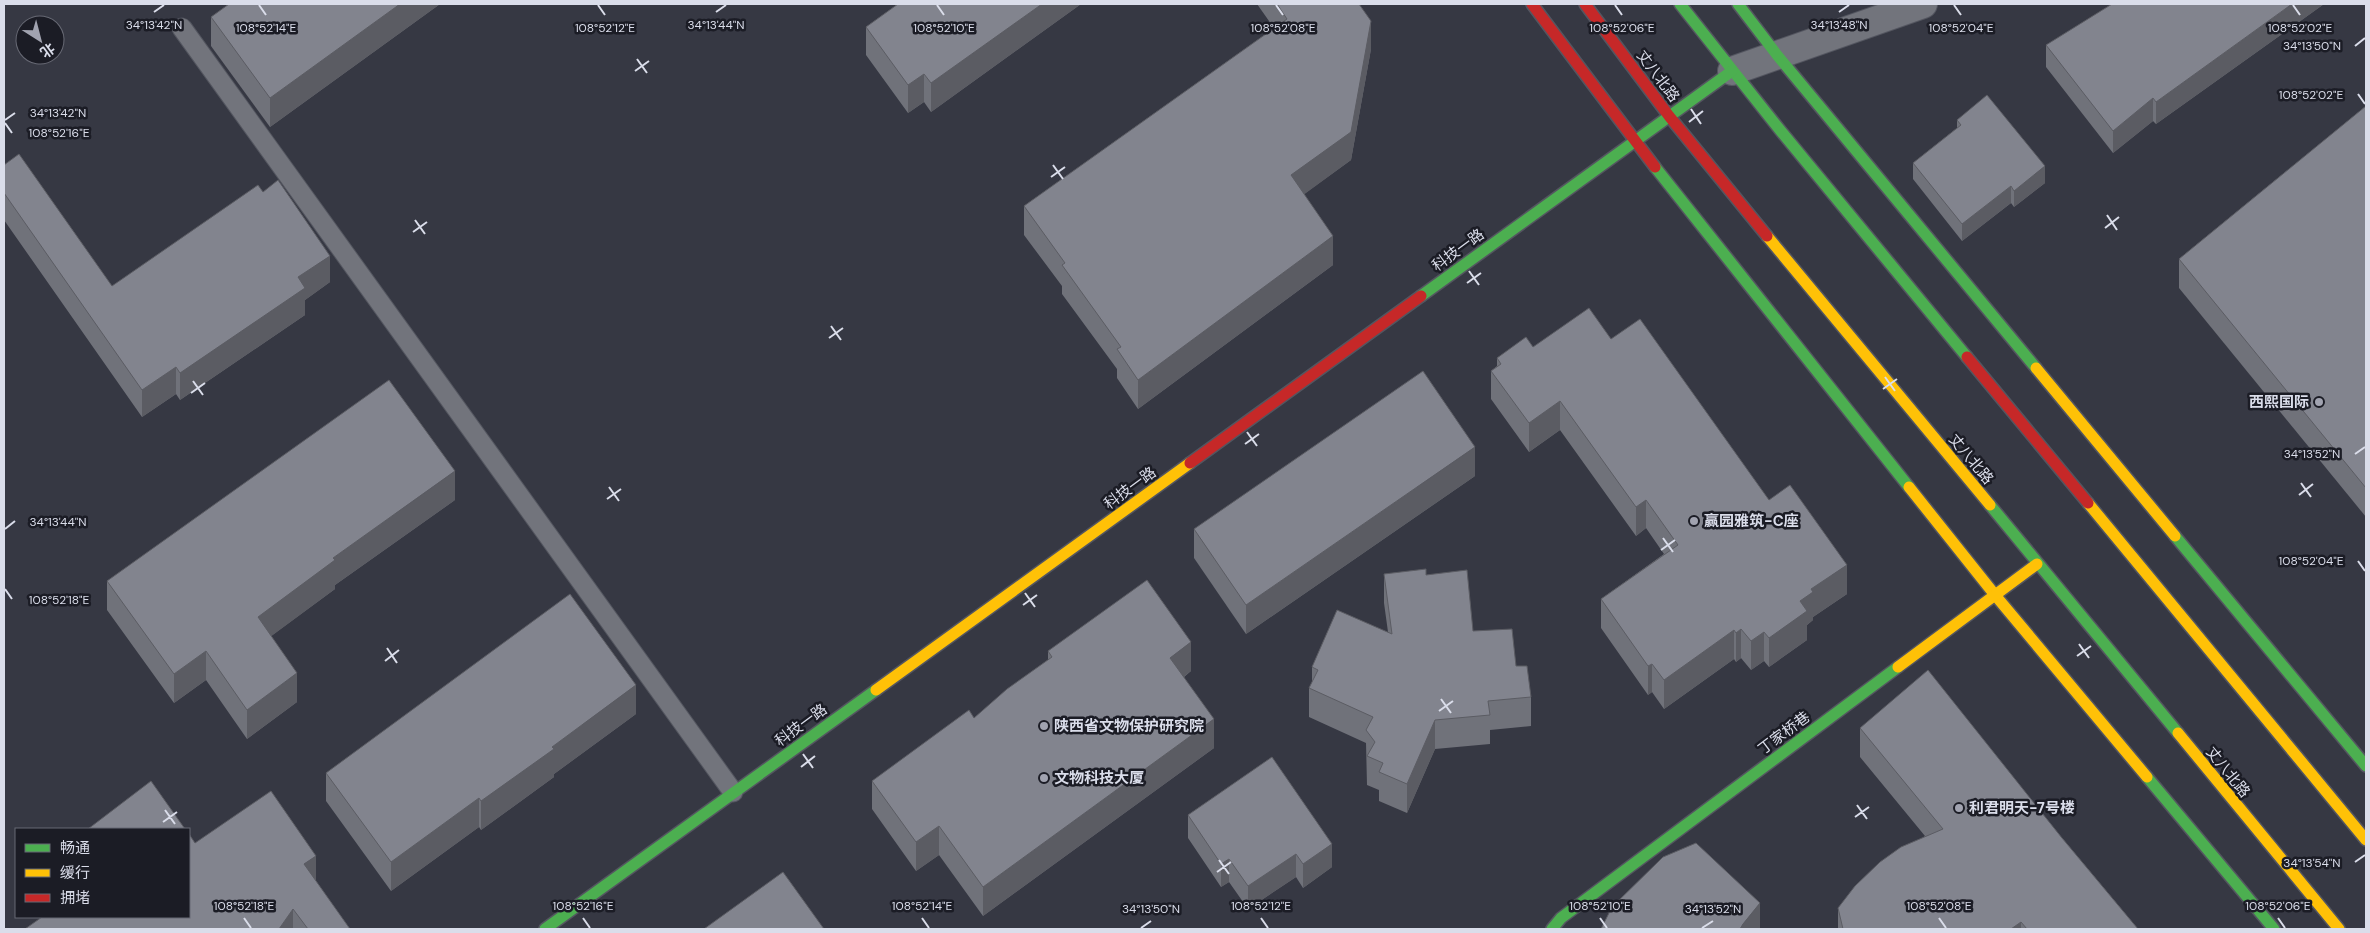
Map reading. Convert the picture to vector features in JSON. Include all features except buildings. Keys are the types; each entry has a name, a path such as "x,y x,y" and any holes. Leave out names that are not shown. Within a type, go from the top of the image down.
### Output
{"main road":[{"path":"1532,4 1635,141 1995,595 2274,929"},
{"name":"丈八北路","path":"1585,4 1669,116 2339,929"},
{"path":"1680,4 1732,71 2366,840"},
{"path":"1738,4 1777,55 2366,766"},
{"name":"科技一路","path":"545,929 1732,71"},
{"name":"丁家桥巷","path":"1552,929 1561,918 2037,564"}],"street":[{"path":"1732,71 1923,4"}],"lane":[{"path":"182,28 733,792"}],"traffic: fast":[{"path":"1680,4 1780,130 1967,357"},
{"path":"1738,4 1777,55 2036,368"},
{"path":"1421,296 1732,71"},
{"path":"1655,167 1909,487"},
{"path":"1990,505 2178,733"},
{"path":"2175,536 2366,766"},
{"path":"1552,929 1561,918 1898,667"},
{"path":"545,929 876,690"},
{"path":"2147,777 2274,929"}],"traffic: slow":[{"path":"1767,236 1990,505"},
{"path":"2036,368 2175,536"},
{"path":"876,690 1190,463"},
{"path":"1909,487 1995,595 2147,777"},
{"path":"2088,503 2366,840"},
{"path":"1898,667 2037,564"},
{"path":"2178,733 2339,929"}],"traffic: jam":[{"path":"1532,4 1655,167"},
{"path":"1585,4 1669,116 1767,236"},
{"path":"1190,463 1421,296"},
{"path":"1967,357 2088,503"}],"place":[{"name":"西熙国际","path":"2319,402"},
{"name":"赢园雅筑-C座","path":"1694,521"},
{"name":"陕西省文物保护研究院","path":"1044,726"},
{"name":"文物科技大厦","path":"1044,778"},
{"name":"利君明天-7号楼","path":"1959,808"}]}
